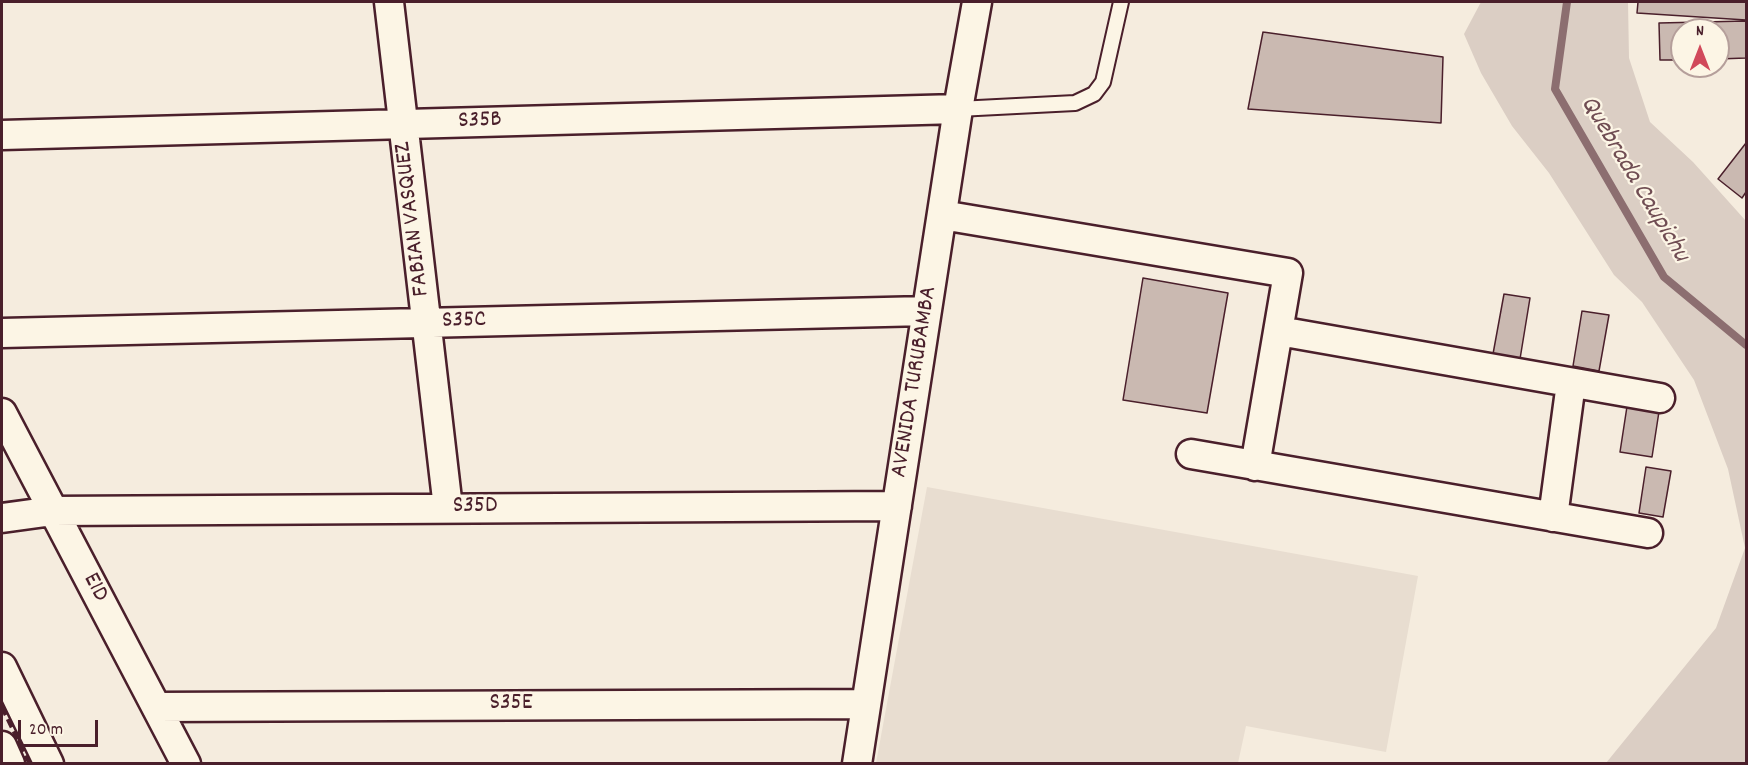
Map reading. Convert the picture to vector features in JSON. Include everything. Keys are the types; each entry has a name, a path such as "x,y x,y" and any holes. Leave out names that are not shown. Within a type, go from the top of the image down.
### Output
{"street":[{"name":"FABIAN VASQUEZ","path":"389,2 448,508"},
{"name":"AVENIDA TURUBAMBA","path":"856,764 958,109 977,2"},
{"name":"S35B","path":"2,135 958,109"},
{"path":"942,215 1288,273 1255,466"},
{"name":"S35C","path":"2,333 926,311"},
{"path":"1278,331 1660,398"},
{"path":"1553,517 1571,382"},
{"name":"E1D","path":"2,413 186,764"},
{"path":"1191,454 1648,533"},
{"name":"S35D","path":"2,519 53,511 897,506"},
{"path":"2,667 49,764"},
{"name":"S35E","path":"157,707 866,704"},
{"path":"2,746 10,764"}],"lane":[{"path":"958,109 1076,103 1094,94 1103,82 1121,2"}],"shaded area":[{"path":"1481,2 1628,2 1629,58 1650,122 1693,162 1746,221 1746,763 1606,763 1716,628 1745,548 1728,469 1694,380 1642,302 1614,275 1549,173 1512,126 1481,73 1464,34"},
{"path":"927,487 1418,576 1386,752 1246,726 1238,763 876,763"}],"building":[{"path":"1638,2 1746,2 1746,20 1637,13"},
{"path":"1730,21 1746,21 1746,58 1730,59"},
{"path":"1659,23 1670,23 1670,60 1660,60"},
{"path":"1263,32 1443,57 1441,123 1248,109"},
{"path":"1746,143 1746,192 1742,198 1718,179"},
{"path":"1143,278 1228,293 1207,413 1123,400"},
{"path":"1504,294 1530,298 1520,359 1493,354"},
{"path":"1582,311 1609,315 1599,371 1573,366"},
{"path":"1628,400 1660,405 1652,457 1620,452"},
{"path":"1646,467 1671,471 1663,517 1639,513"}],"waterway":[{"name":"Quebrada Caupichu","path":"1567,2 1555,89 1664,277 1746,345"}],"railway":[{"path":"2,707 30,764"}]}
